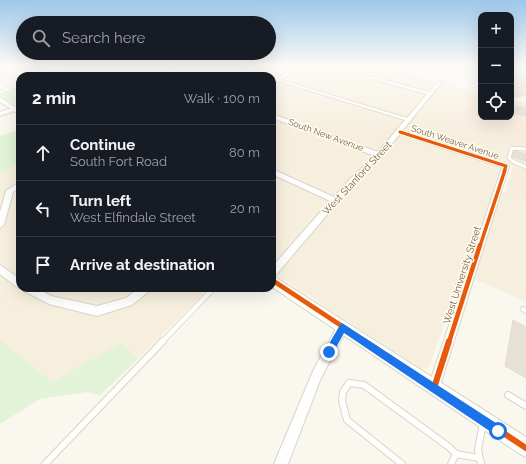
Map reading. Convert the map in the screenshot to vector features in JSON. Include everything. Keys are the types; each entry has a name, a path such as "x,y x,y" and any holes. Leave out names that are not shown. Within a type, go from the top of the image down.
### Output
{"street":[{"name":"South Weaver Avenue","path":"303,88 409,120"},
{"path":"407,88 431,94"},
{"name":"West Stanford Street","path":"276,268 361,172 380,155 436,88"},
{"path":"0,99 16,110"},
{"path":"0,114 16,111"},
{"name":"South New Avenue","path":"276,117 380,155"},
{"name":"South Weaver Avenue","path":"400,132 506,166"},
{"name":"West University Street","path":"434,388 506,166"},
{"path":"276,173 336,201"},
{"path":"0,225 10,191 16,187"},
{"path":"0,269 16,281"},
{"path":"276,283 526,448"},
{"path":"34,292 48,300 97,311 129,302 141,292"},
{"path":"280,464 317,375 342,327"}],"lane":[{"path":"0,92 11,88"},
{"path":"526,149 512,148 509,158 512,161 526,167"},
{"path":"45,464 210,292"},
{"path":"402,464 347,420 343,411 342,394 349,383 364,385 449,447 456,454 480,461 478,450 484,421"},
{"path":"508,395 526,406"},
{"path":"451,464 456,454"}],"shaded area":[{"path":"276,88 461,88 474,91 456,124 509,139 493,188 526,200 526,302 462,273 430,364 427,369 420,368 276,275"},
{"path":"474,91 478,92 478,120 514,120 514,101 526,103 526,200 506,193 513,166 502,162 509,139 455,124"},
{"path":"16,165 16,292 205,292 138,359 121,343 52,382 0,340 0,174"}],"green space":[{"path":"16,88 16,105 0,95"},
{"path":"16,130 16,165 0,174 0,136"},
{"path":"0,340 52,382 121,343 138,359 100,395 87,392 40,399 0,424"}],"building":[{"path":"514,88 526,88 526,95 514,97"},
{"path":"516,106 526,108 526,116 514,113"},
{"path":"514,151 526,154 526,161 512,157"},
{"path":"513,320 526,327 526,378 505,366"}],"cycle path":[{"path":"400,132 506,166 434,388"},
{"path":"276,283 526,448"}],"route":[{"path":"329,352 342,327 498,431"}]}
